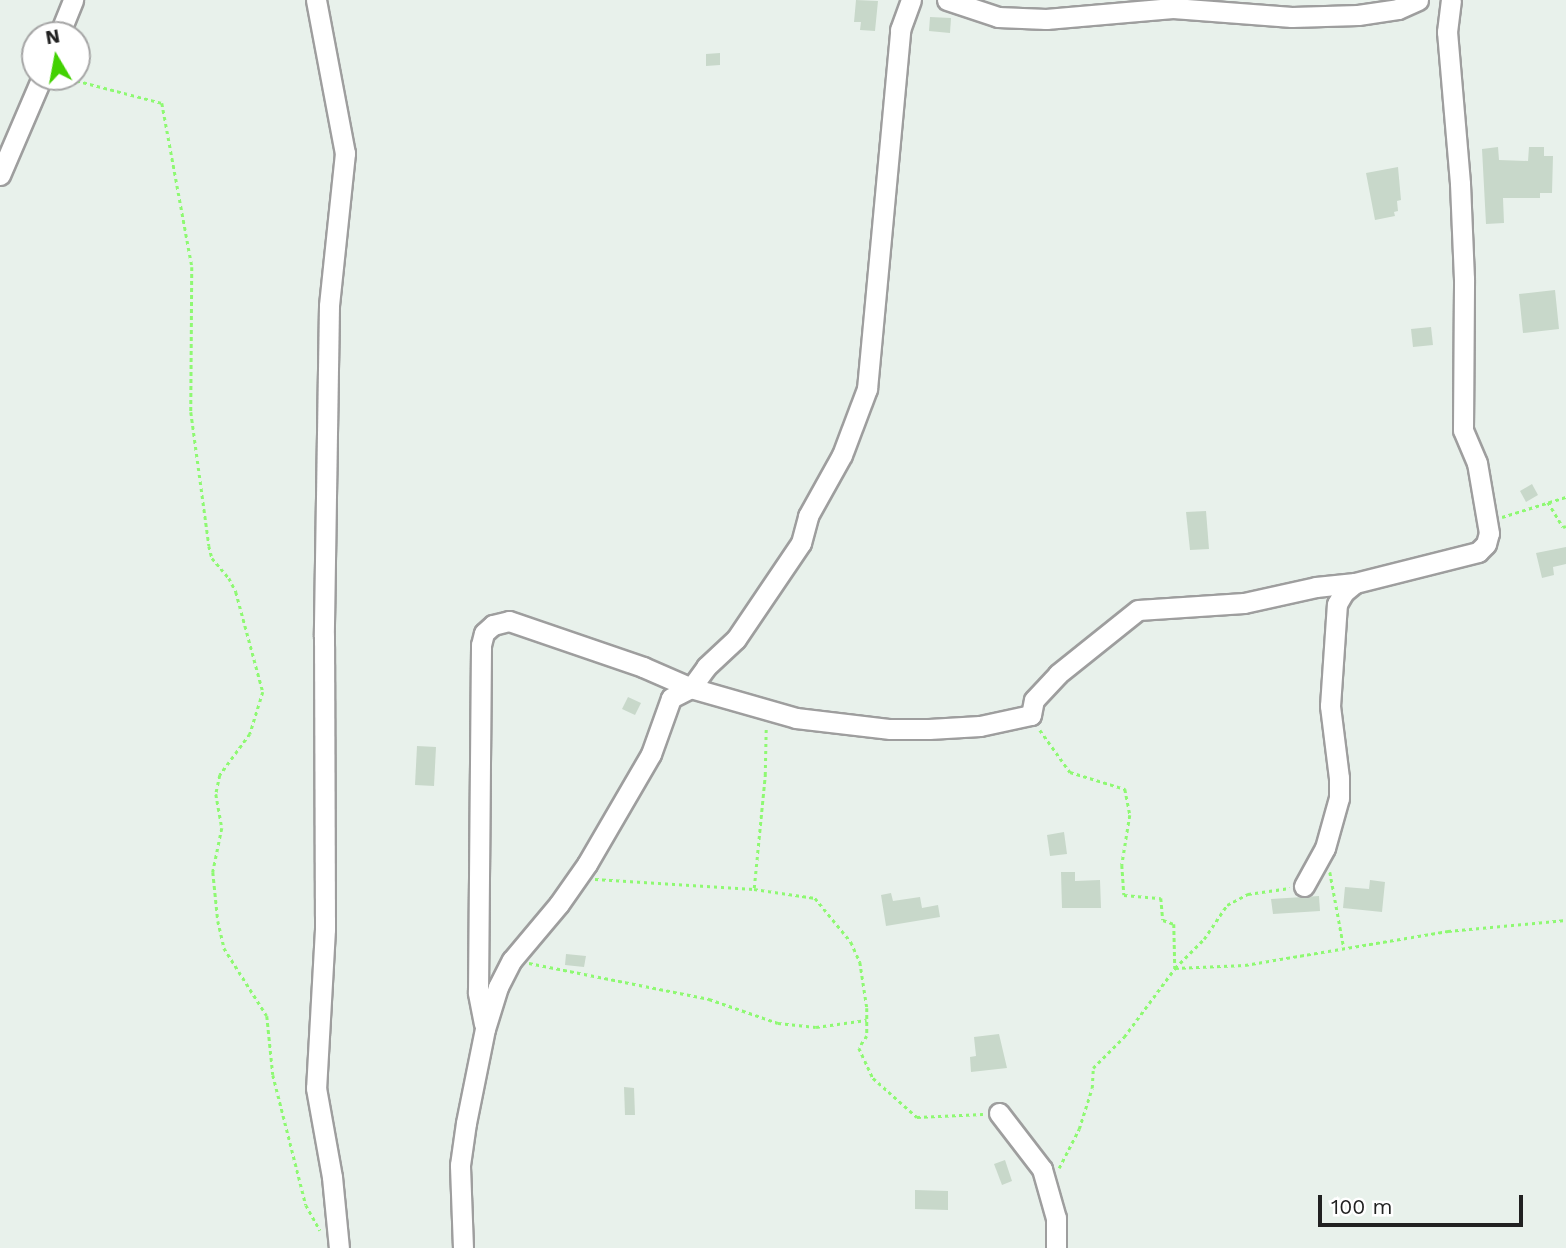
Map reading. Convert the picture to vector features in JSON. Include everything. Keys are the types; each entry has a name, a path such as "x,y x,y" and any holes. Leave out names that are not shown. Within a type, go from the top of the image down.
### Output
{"street":[{"path":"65,21 74,0"},
{"path":"316,0 345,153 329,306 324,636 325,929 316,1088 332,1177 339,1248"},
{"path":"463,1248 460,1165 485,1029 498,987 512,960 578,877 651,754 671,698 691,688 706,667 736,639 801,543 808,516 842,455 867,389 900,30 911,0"},
{"path":"947,0 999,17 1045,19 1173,8 1292,17 1330,8 1398,9 1418,0"},
{"path":"485,1029 478,992 481,645 484,633 493,625 509,621 643,667 691,688 796,718 890,729 980,726 1031,715 1034,700 1058,674 1138,610 1244,603 1316,587 1355,583 1478,552 1486,544 1489,521 1477,463 1463,430 1464,265 1447,32 1451,0"},
{"path":"0,174 36,91"},
{"path":"1304,886 1325,848 1339,798 1331,706 1334,619 1344,592 1355,583"},
{"path":"999,1113 1042,1169 1056,1218 1056,1248"}],"path":[{"path":"91,84 162,103 192,267 191,412 209,546 212,558 229,578 236,592 263,692 250,734 220,775 216,794 222,828 213,872 218,921 224,948 267,1016 273,1075 306,1205 322,1232"},
{"path":"1489,521 1566,497"},
{"path":"1548,502 1563,527 1566,526"},
{"path":"754,889 765,775 766,710"},
{"path":"1031,715 1070,772 1125,789 1130,815 1122,865 1124,895 1161,898 1163,920 1174,924 1175,968"},
{"path":"1325,848 1345,948"},
{"path":"578,877 754,889 814,898 834,918 851,942 860,962 867,1035 859,1048 873,1078 916,1117 999,1113"},
{"path":"1048,1190 1079,1129 1092,1088 1093,1068 1124,1037 1175,968 1204,939 1227,905 1248,894 1304,886"},
{"path":"1175,968 1245,965 1448,931 1566,920"},
{"path":"512,960 709,999 778,1023 816,1027 867,1020"}],"building":[{"path":"856,0 878,1 875,31 860,30 861,22 854,22"},
{"path":"930,17 951,18 950,33 929,31"},
{"path":"720,53 720,65 706,66 706,54"},
{"path":"1498,147 1499,160 1528,161 1529,147 1544,147 1544,156 1553,156 1552,193 1540,193 1540,198 1503,198 1504,223 1486,224 1482,149"},
{"path":"1398,167 1401,200 1397,201 1398,211 1394,212 1395,216 1375,220 1366,173"},
{"path":"1555,290 1559,329 1523,333 1519,294"},
{"path":"1431,327 1433,345 1413,347 1411,329"},
{"path":"1532,484 1538,495 1526,502 1520,491"},
{"path":"1206,511 1209,549 1190,550 1186,512"},
{"path":"1566,547 1566,564 1553,567 1554,575 1542,578 1536,553"},
{"path":"628,697 641,703 635,715 622,709"},
{"path":"417,746 436,747 434,786 415,785"},
{"path":"1064,832 1067,854 1050,856 1047,835"},
{"path":"1061,872 1075,872 1075,881 1100,880 1101,908 1062,908"},
{"path":"1370,880 1385,882 1382,912 1343,908 1345,887 1369,889"},
{"path":"891,893 893,901 920,897 922,908 938,905 940,917 886,926 881,895"},
{"path":"1319,896 1320,911 1273,914 1271,899"},
{"path":"566,954 586,956 584,967 565,965"},
{"path":"999,1034 1007,1068 971,1072 970,1057 976,1056 974,1037"},
{"path":"624,1087 634,1088 635,1115 625,1115"},
{"path":"1005,1160 1012,1181 1002,1185 994,1164"},
{"path":"915,1190 948,1191 948,1210 915,1209"}]}
